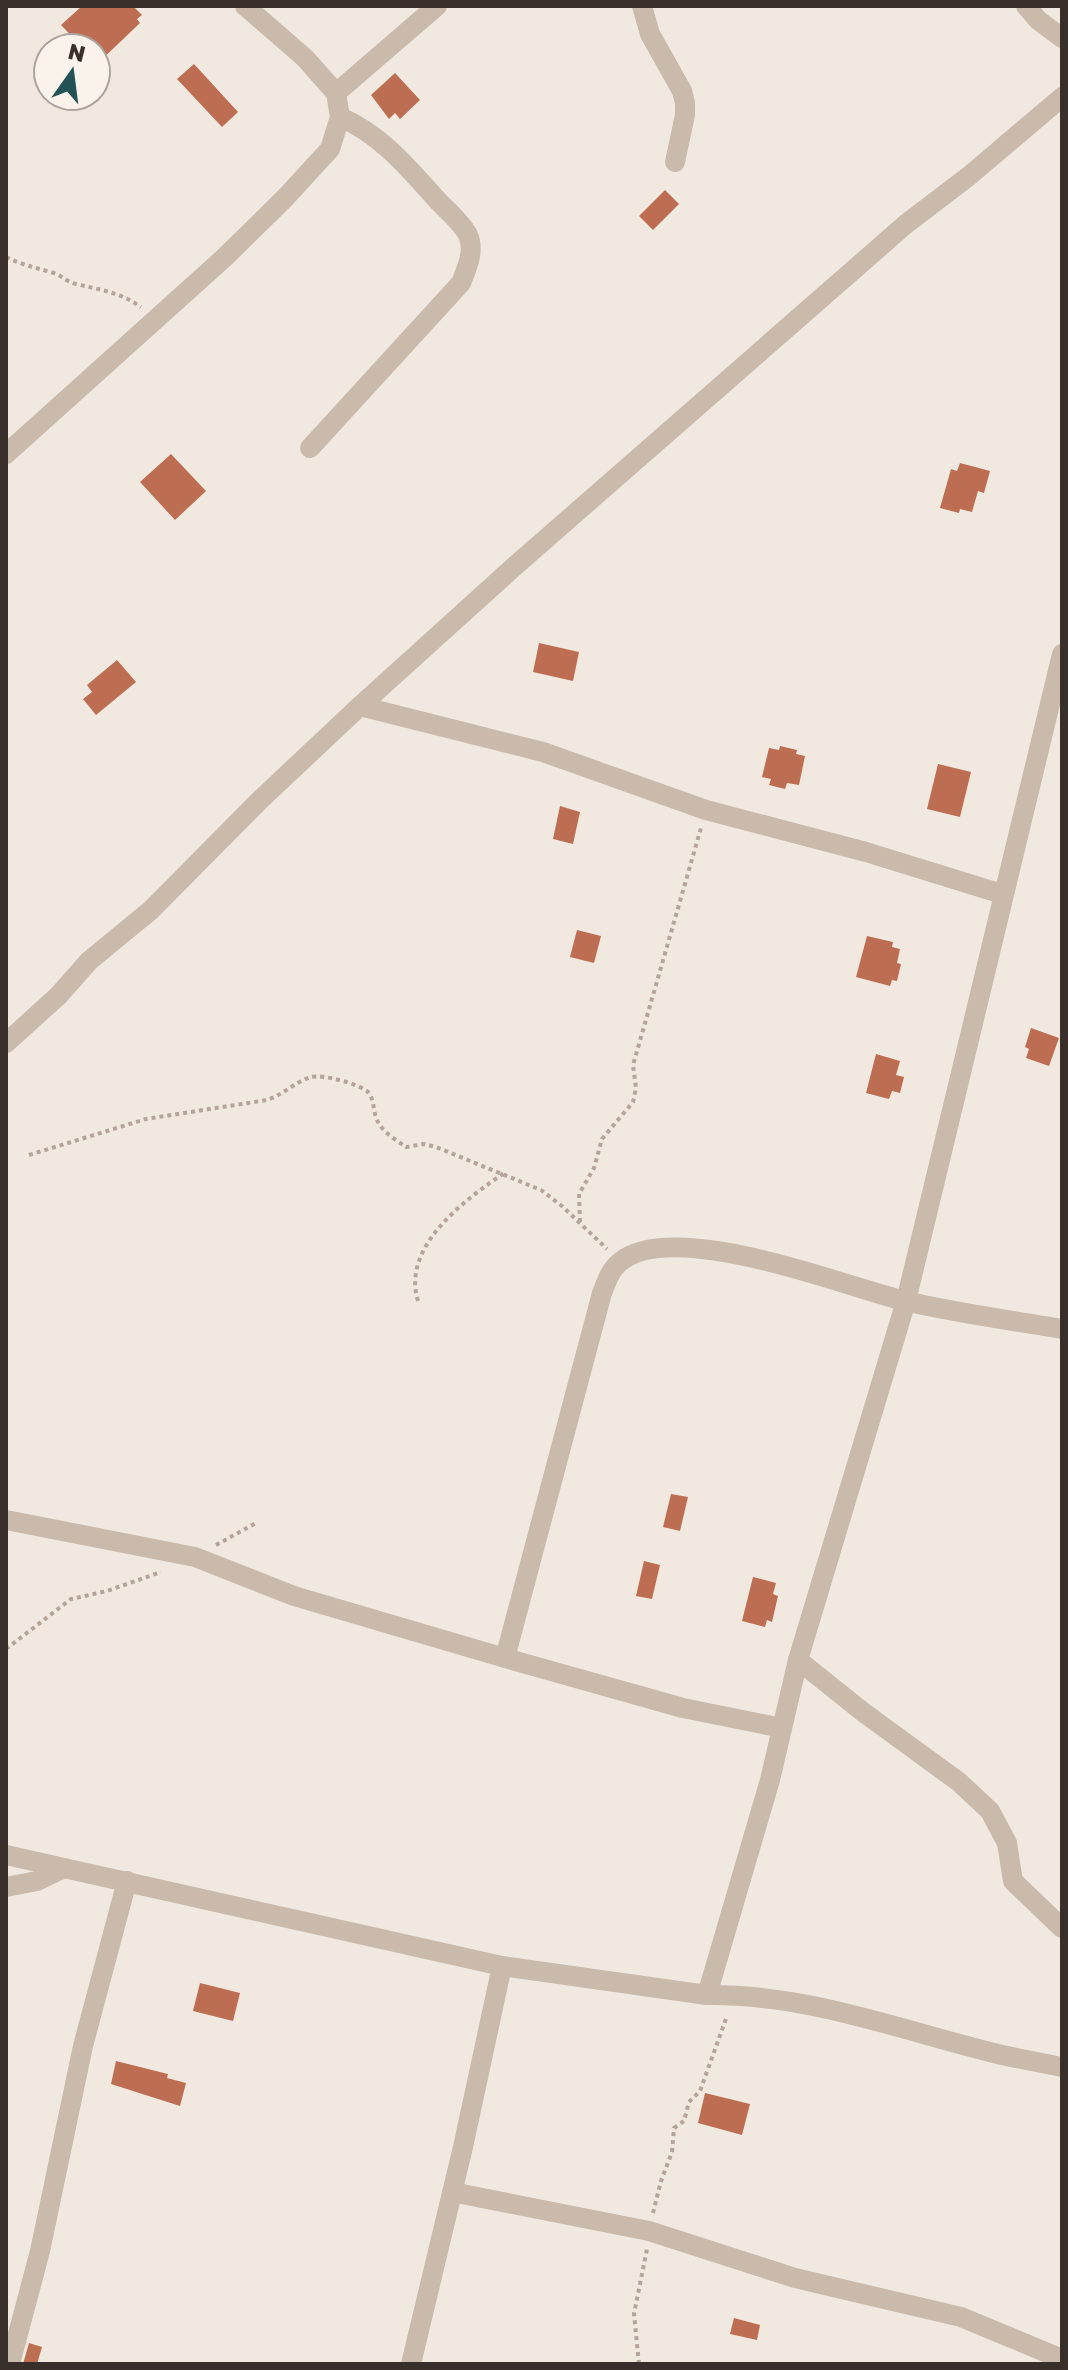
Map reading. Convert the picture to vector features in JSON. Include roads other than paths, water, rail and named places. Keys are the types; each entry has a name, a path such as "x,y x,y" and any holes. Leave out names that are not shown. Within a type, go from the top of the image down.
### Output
{"street":[{"path":"6,454 285,198 330,149 340,117 336,93 305,58 245,6"},
{"path":"336,93 437,6"},
{"path":"642,6 656,48 682,91 685,115 675,162"},
{"path":"1026,6 1038,20 1062,38"},
{"path":"6,1043 58,996 89,961 151,910 260,800 360,706 516,565 849,272 1062,97"},
{"path":"310,448 461,283 470,261 468,236 449,213 386,144 340,117"},
{"path":"707,1995 770,1780 798,1660 906,1301 1062,654"},
{"path":"360,706 543,752 706,810 866,852 1002,894"},
{"path":"505,1658 602,1293 609,1274 620,1261 637,1252 655,1249 719,1251 747,1256 906,1301 1062,1329"},
{"path":"6,1520 195,1557 294,1596 505,1658 683,1708 782,1728"},
{"path":"798,1660 959,1782 990,1811 1007,1843 1013,1881 1062,1928"},
{"path":"6,1855 502,1966 707,1995 796,2001 876,2019 990,2052 1062,2067"},
{"path":"6,1887 37,1881 64,1868"},
{"path":"10,2364 40,2251 83,2046 127,1881"},
{"path":"411,2364 502,1966"},
{"path":"452,2192 649,2231 795,2278 961,2317 1062,2359"}]}
